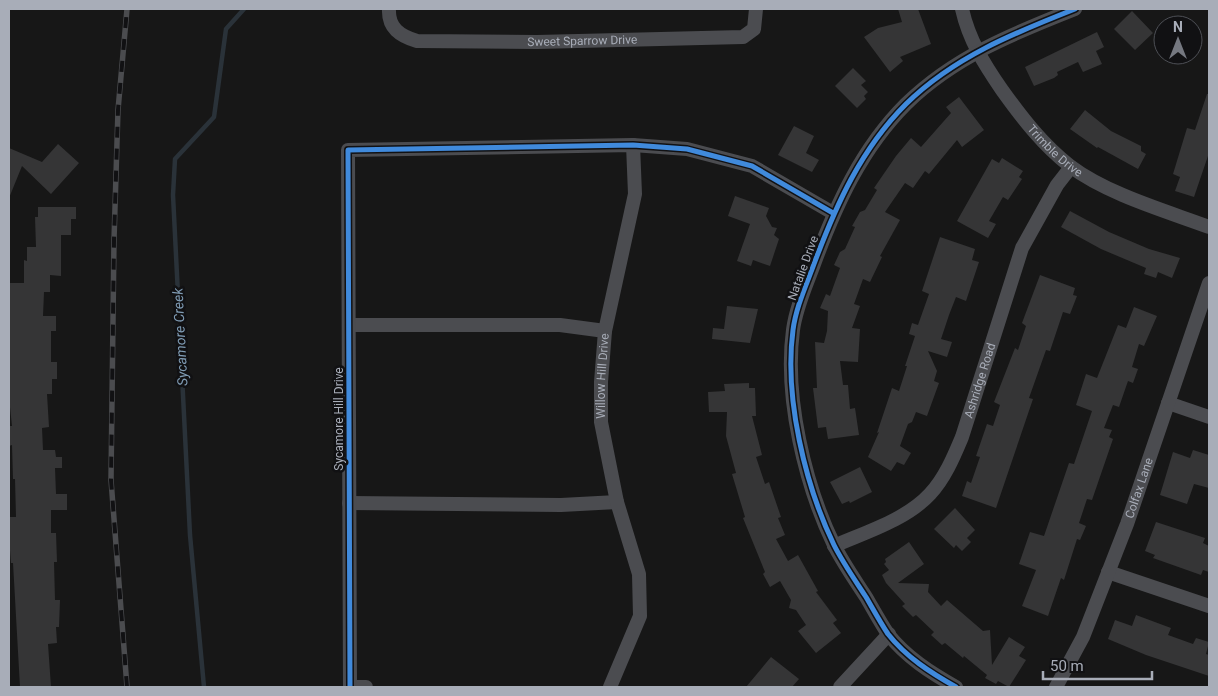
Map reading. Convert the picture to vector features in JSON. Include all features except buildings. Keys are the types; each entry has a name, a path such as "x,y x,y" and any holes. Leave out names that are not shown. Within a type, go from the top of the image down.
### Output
{"street":[{"name":"Sweet Sparrow Drive","path":"389,9 388,17 393,28 402,36 417,41 537,42 743,37 754,29 756,9"},
{"name":"Trimble Drive","path":"962,9 977,51 1019,113 1043,141 1071,167 1116,191 1209,227"},
{"name":"Natalie Drive","path":"956,687 922,667 889,634 834,546 820,512 797,435 790,372 793,329 800,301 833,213 867,152 906,105 946,71 977,51 1075,9"},
{"path":"633,145 687,149 752,166 833,213"},
{"name":"Sycamore Hill Drive","path":"350,687 348,150 633,145"},
{"name":"Willow Hill Drive","path":"610,687 640,616 639,574 617,502 601,422 601,382 605,331 635,194 633,145"},
{"name":"Ashridge Road","path":"834,546 892,521 914,507 930,494 950,464 962,437 1022,248 1058,185 1071,167"},
{"name":"Colfax Lane","path":"1056,687 1083,637 1108,572 1209,283"},
{"path":"349,325 560,325 605,331"},
{"path":"1168,403 1209,417"},
{"path":"349,502 561,505 617,502"},
{"path":"1108,572 1209,606"},
{"path":"840,687 889,634"},
{"path":"350,687 366,687"}],"waterway":[{"name":"Sycamore Creek","path":"204,687 190,535 173,195 175,159 214,117 226,29 244,9"}],"railway":[{"path":"127,9 118,110 114,240 111,480 127,687"}],"cycle path":[{"path":"956,687 919,664 888,634 834,545 814,496 799,440 794,412 792,383 791,356 794,321 822,242 841,199 863,159 890,121 925,87 964,60 1007,37 1075,9"},
{"path":"350,687 348,150 633,145 687,149 752,166 833,213"}]}
